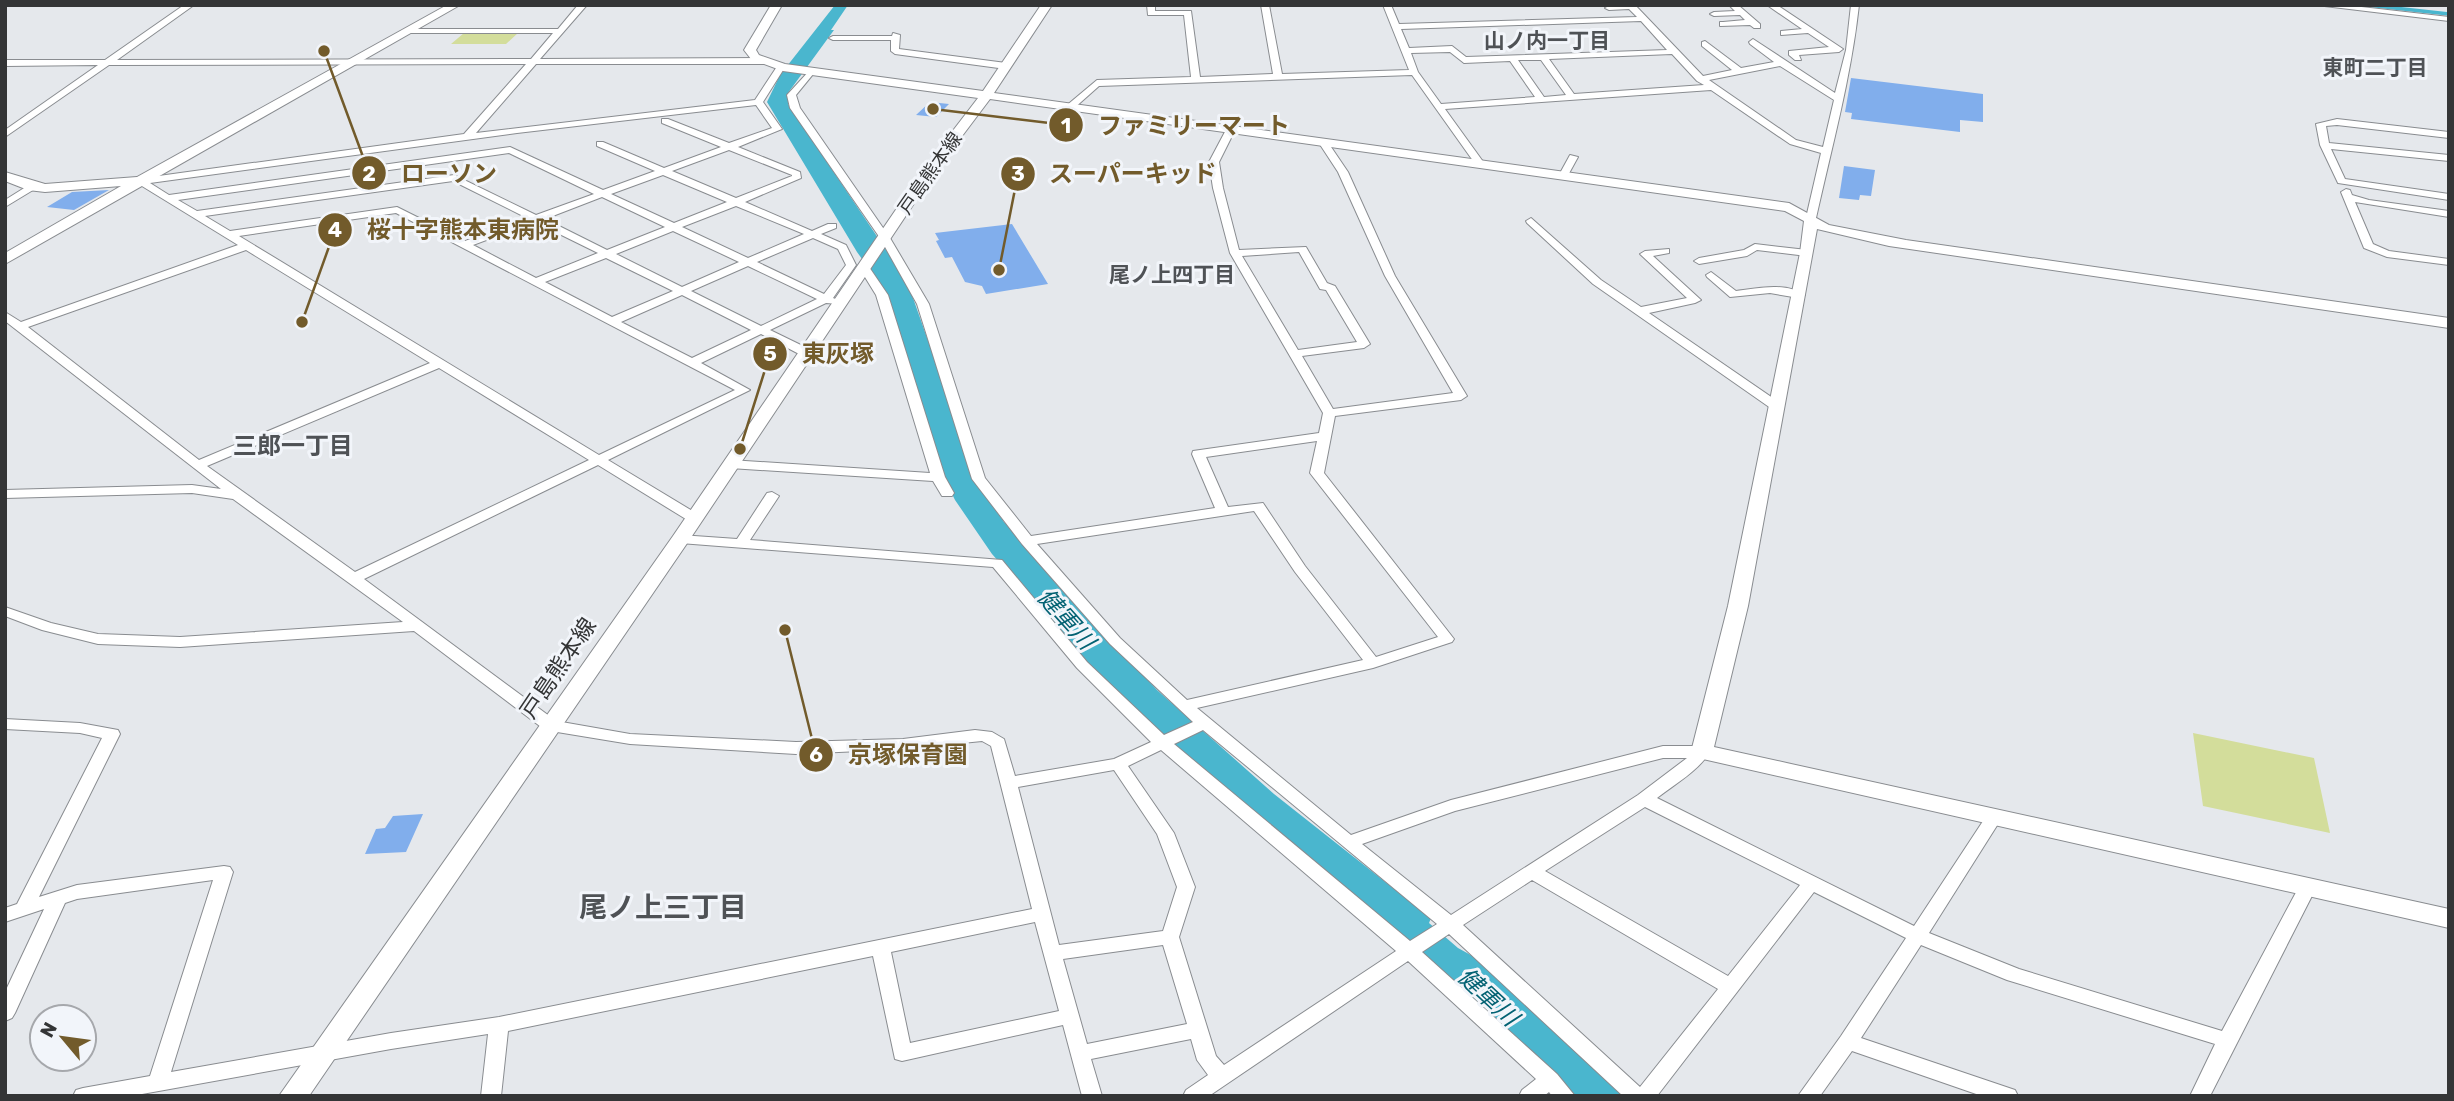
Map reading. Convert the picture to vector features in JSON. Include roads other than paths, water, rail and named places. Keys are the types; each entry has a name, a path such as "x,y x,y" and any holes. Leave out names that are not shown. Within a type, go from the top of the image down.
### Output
{"street":[{"path":"5,134 190,5"},
{"path":"5,260 140,181 455,5"},
{"path":"466,138 583,5"},
{"path":"777,5 750,50 755,57 782,67 1788,207 1825,228 1901,243"},
{"name":"戸島熊本線","path":"293,1096 680,538 805,352 832,302 865,269 930,170 986,96 1047,5"},
{"path":"1151,5 1151,13 1188,13 1195,79"},
{"path":"1265,5 1278,77"},
{"path":"1387,5 1414,72 1479,163"},
{"path":"1723,24 1755,24 1733,5"},
{"path":"1771,5 1836,48"},
{"path":"1194,1096 1450,924 1644,799 1689,766 1702,752 1738,606 1808,248 1811,218 1850,50 1855,5"},
{"path":"2320,5 2449,19"},
{"path":"1609,8 1630,6 1671,52 1700,79 1793,142 1826,151"},
{"path":"1714,14 1741,13"},
{"path":"1396,27 1642,19"},
{"path":"407,31 560,31"},
{"path":"1784,33 1807,31"},
{"path":"833,38 896,36 895,51 1006,66"},
{"path":"1753,42 1781,64 1840,100"},
{"path":"1705,44 1740,72"},
{"path":"1798,58 1792,53 1836,48 1850,50"},
{"path":"1406,51 1452,49 1464,60 1671,52"},
{"path":"1543,57 1571,96"},
{"path":"1512,58 1540,98"},
{"path":"5,63 765,61"},
{"path":"1700,79 1781,64"},
{"path":"5,176 33,187 140,181 758,102 782,67"},
{"path":"808,72 791,94 795,108 885,238 922,304 979,479 1027,541 1115,641 1184,706 1450,924 1637,1096"},
{"path":"1069,108 1097,83 1414,72"},
{"path":"1438,107 1712,87"},
{"path":"465,245 777,129 758,102"},
{"path":"536,282 796,178 797,174 665,121"},
{"path":"2449,135 2337,122 2321,124 2325,145 2368,246 2387,254 2449,262"},
{"path":"1184,706 1373,663 1447,639 1317,473 1322,436 1329,413 1235,253 1214,162 1230,130"},
{"path":"167,198 521,149 517,131"},
{"path":"1324,143 1343,172 1390,276 1461,397 1329,413"},
{"path":"600,144 733,203 842,247 851,265 832,302 760,330 691,363"},
{"path":"2325,145 2449,158"},
{"path":"385,211 386,148"},
{"path":"509,150 832,302"},
{"path":"1564,175 1573,157"},
{"path":"243,208 252,166"},
{"path":"194,215 454,178 805,352"},
{"path":"140,181 694,517"},
{"path":"2341,181 2449,197"},
{"path":"5,204 33,187"},
{"path":"2348,197 2368,203 2449,214"},
{"path":"227,235 397,210 744,390 354,578"},
{"path":"1811,218 1898,235 2449,313"},
{"path":"1531,221 1597,282 1776,406"},
{"path":"610,321 832,226"},
{"path":"1699,261 1747,253 1755,247 1808,248 1822,234 1901,243 2449,323"},
{"path":"20,326 247,246"},
{"path":"1235,253 1302,250 1364,344 1293,354"},
{"path":"1639,311 1695,300 1645,254 1665,251"},
{"path":"865,269 882,295 937,477 947,493"},
{"path":"1711,275 1734,295 1770,290 1799,295"},
{"path":"5,315 237,495 354,578 551,726 630,739 796,748 903,744 986,736 999,743 1052,953 1092,1096"},
{"path":"200,464 438,364"},
{"path":"1223,511 1198,454 1322,436"},
{"path":"730,464 937,477"},
{"path":"5,494 192,489 237,495"},
{"path":"741,543 772,496"},
{"path":"1027,541 1258,506 1300,569 1373,663"},
{"path":"680,538 997,563 1082,665 1238,811 1321,876 1409,952 1565,1096"},
{"path":"5,611 47,627 111,640 180,642 415,626"},
{"path":"1008,783 1118,764 1204,723"},
{"path":"5,724 80,728 113,734 24,909"},
{"path":"1350,842 1451,806 1662,752 1702,752 2449,919"},
{"path":"1118,764 1165,833 1186,887 1170,937 1208,1060 1223,1078"},
{"path":"1644,799 1917,936 2014,975 2227,1040"},
{"path":"1808,1096 1848,1042 1995,816"},
{"path":"5,915 77,892 224,872 158,1083"},
{"path":"1533,872 1731,987"},
{"path":"1645,1096 1811,884"},
{"path":"2200,1096 2307,888"},
{"path":"5,1013 58,898"},
{"path":"83,1096 322,1053 499,1025 1043,914"},
{"path":"1052,953 1170,937"},
{"path":"881,947 901,1053 1070,1016"},
{"path":"491,1096 499,1025"},
{"path":"1080,1054 1198,1030"},
{"path":"1848,1042 2008,1096"},
{"path":"1529,1096 1550,1080"}],"water":[{"name":"健軍川","path":"835,5 848,5 831,30 834,30 788,93 788,104 907,281 979,485 1004,522 1157,690 1274,794 1431,918 1429,923 1458,948 1478,959 1625,1096 1573,1096 1183,754 1089,664 992,554 955,500 944,478 880,284 857,252 767,102 780,75"}],"waterway":[{"path":"2367,5 2449,14"}],"place":[{"name":"ローソン","path":"324,51"},
{"name":"ファミリーマート","path":"933,109"},
{"name":"スーパーキッド","path":"999,270"},
{"name":"桜十字熊本東病院","path":"302,322"},
{"name":"東灰塚","path":"740,449"},
{"name":"京塚保育園","path":"785,630"}],"district":[{"name":"山ノ内一丁目","path":"1547,40"},
{"name":"東町二丁目","path":"2375,67"},
{"name":"尾ノ上四丁目","path":"1172,274"},
{"name":"三郎一丁目","path":"293,446"},
{"name":"尾ノ上三丁目","path":"663,907"}]}
